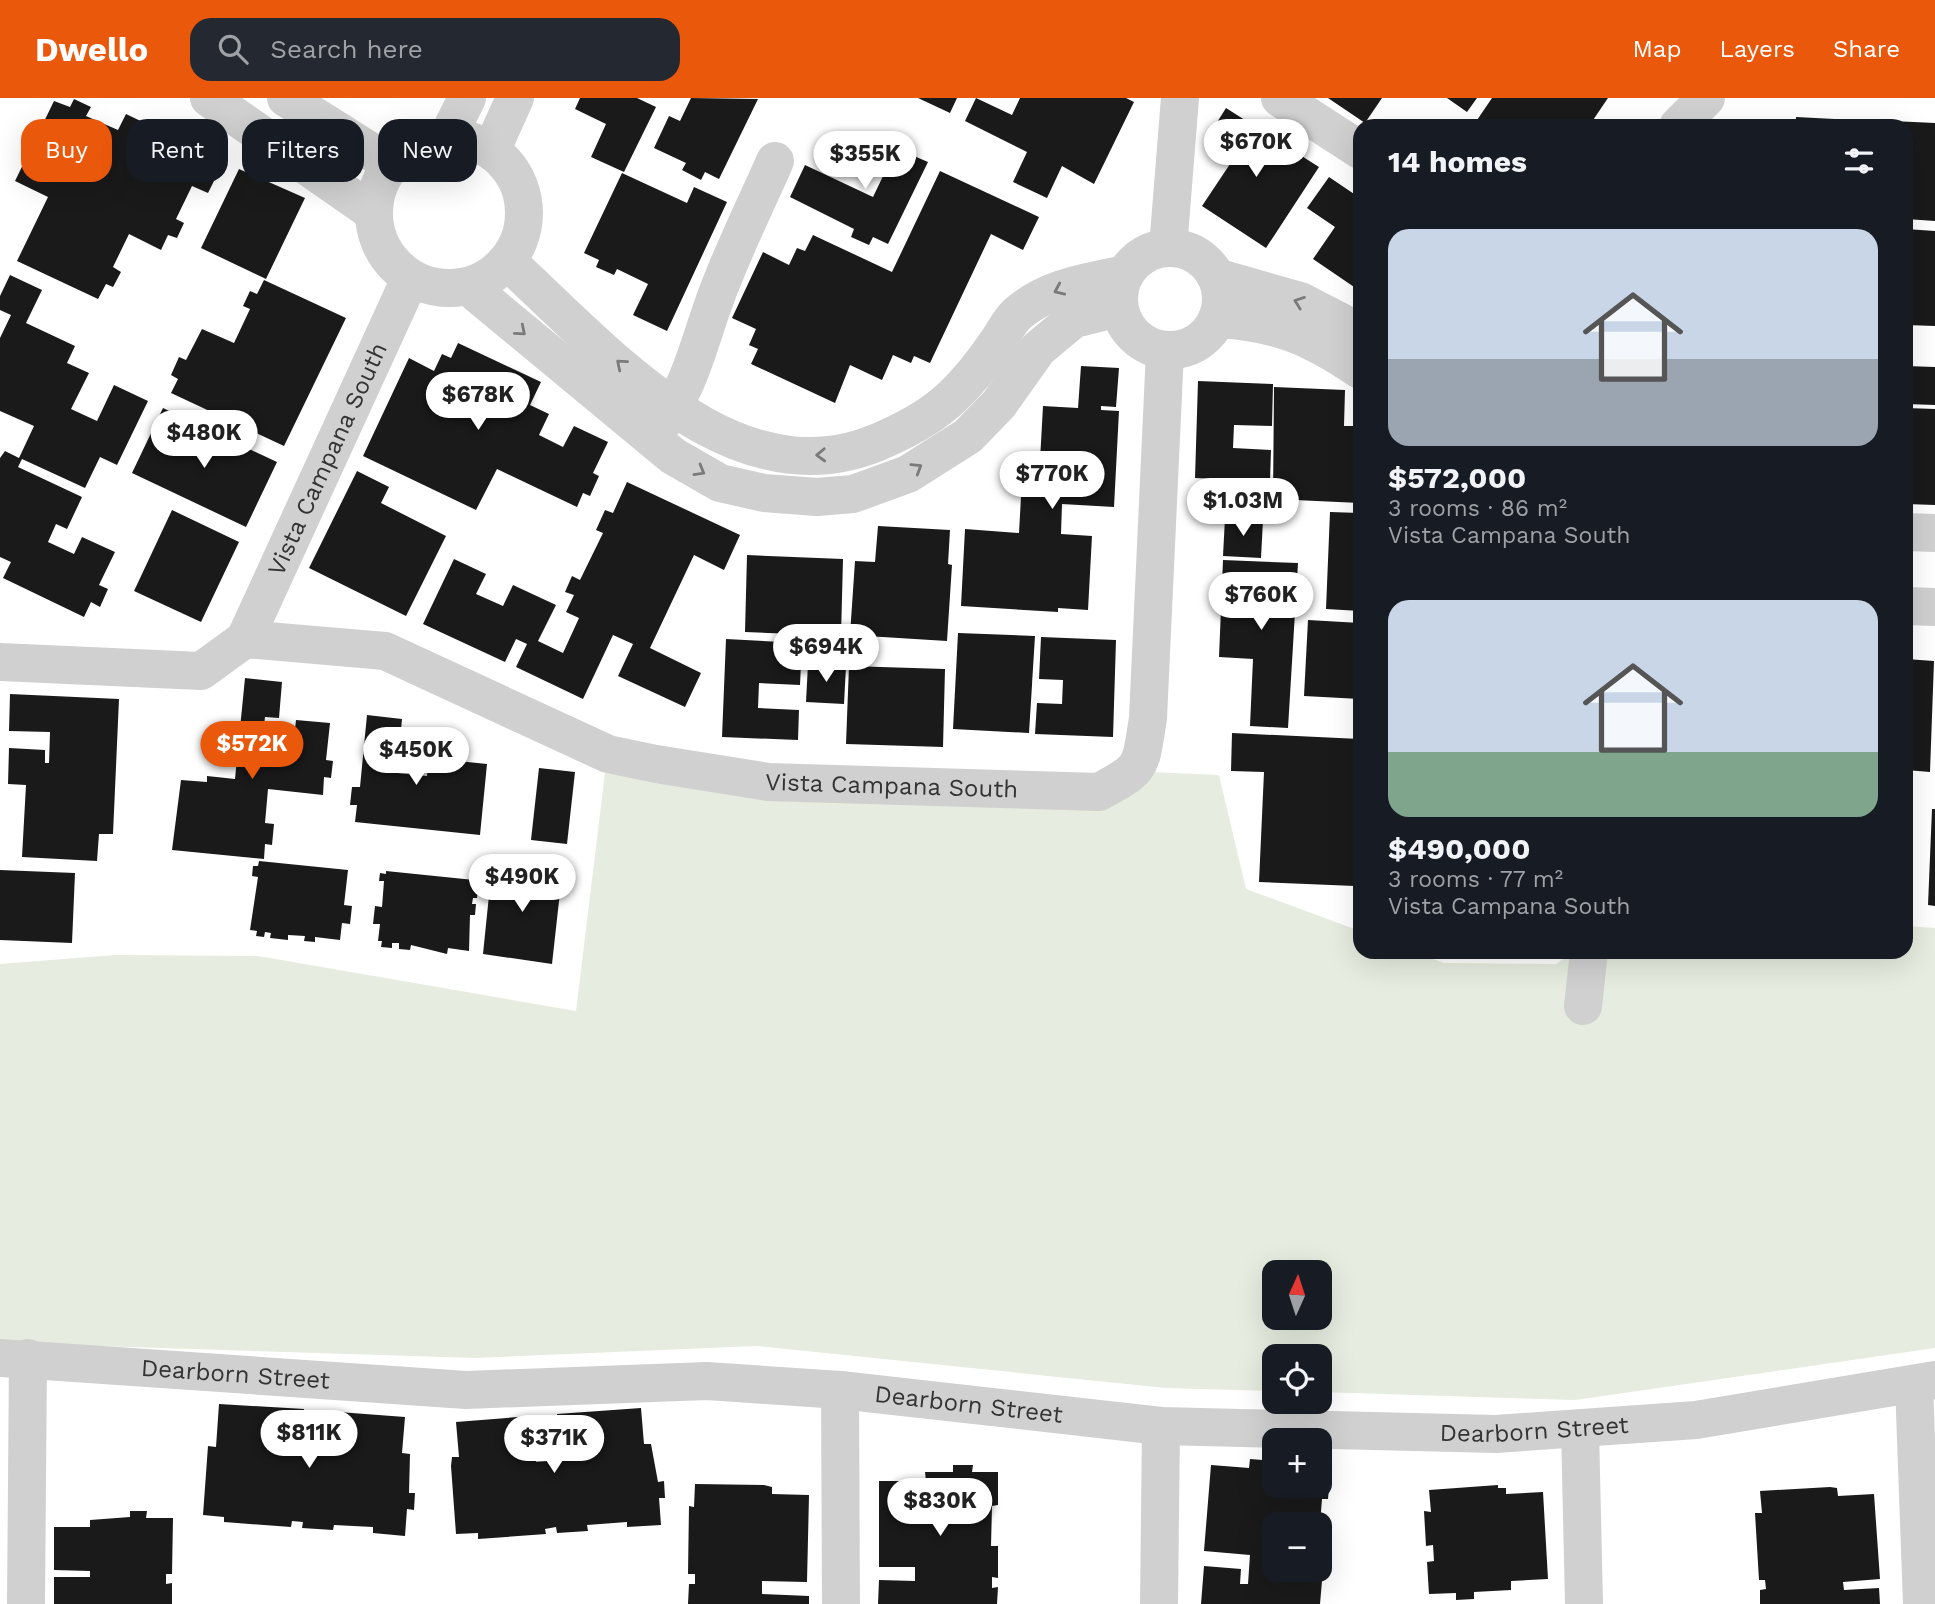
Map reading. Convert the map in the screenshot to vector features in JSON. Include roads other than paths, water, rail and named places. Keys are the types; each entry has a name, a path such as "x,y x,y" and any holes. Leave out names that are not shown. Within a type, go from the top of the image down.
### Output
{"street":[{"path":"209,98 372,211"},
{"path":"286,98 378,156"},
{"path":"456,119 467,98"},
{"path":"492,149 515,98"},
{"path":"1168,248 1180,98"},
{"path":"1280,98 1353,145"},
{"path":"1685,119 1706,98"},
{"path":"382,182 372,211 381,250 410,279 439,289 469,287 509,262 526,223 519,181 492,149 477,144"},
{"path":"651,438 674,408 695,366 713,306 734,252 775,161"},
{"path":"1168,248 1196,256 1216,277 1221,298 1217,319 1205,337 1186,348 1165,351 1134,337 1124,324 1122,291 1136,261 1151,252 1168,248"},
{"path":"509,262 617,362 674,408 706,429 745,445 782,455 847,454 868,447 933,415 961,389 1016,315 1068,285 1122,291"},
{"path":"1216,277 1300,301 1353,328"},
{"name":"Vista Campana South","path":"0,662 201,671 245,639 410,279"},
{"path":"469,287 673,456 720,483 764,493 817,497 853,494 908,474 968,436 999,404 1038,349 1074,319 1122,291"},
{"path":"1217,319 1256,321 1303,335 1353,366"},
{"name":"Vista Campana South","path":"245,639 385,651 608,754 656,764 768,782 1099,792 1133,774 1141,762 1148,718 1165,351"},
{"path":"868,447 881,484"},
{"path":"1913,532 1935,533"},
{"path":"1913,606 1935,607"},
{"path":"1583,1006 1589,959"},
{"path":"14,1358 26,1604"},
{"name":"Dearborn Street","path":"14,1358 466,1390 708,1381 839,1390 1161,1426 1496,1434 1696,1420 1924,1382"},
{"path":"1922,1604 1924,1382"},
{"path":"839,1390 841,1604"},
{"path":"1159,1604 1161,1426"},
{"path":"1580,1429 1584,1604"}]}
